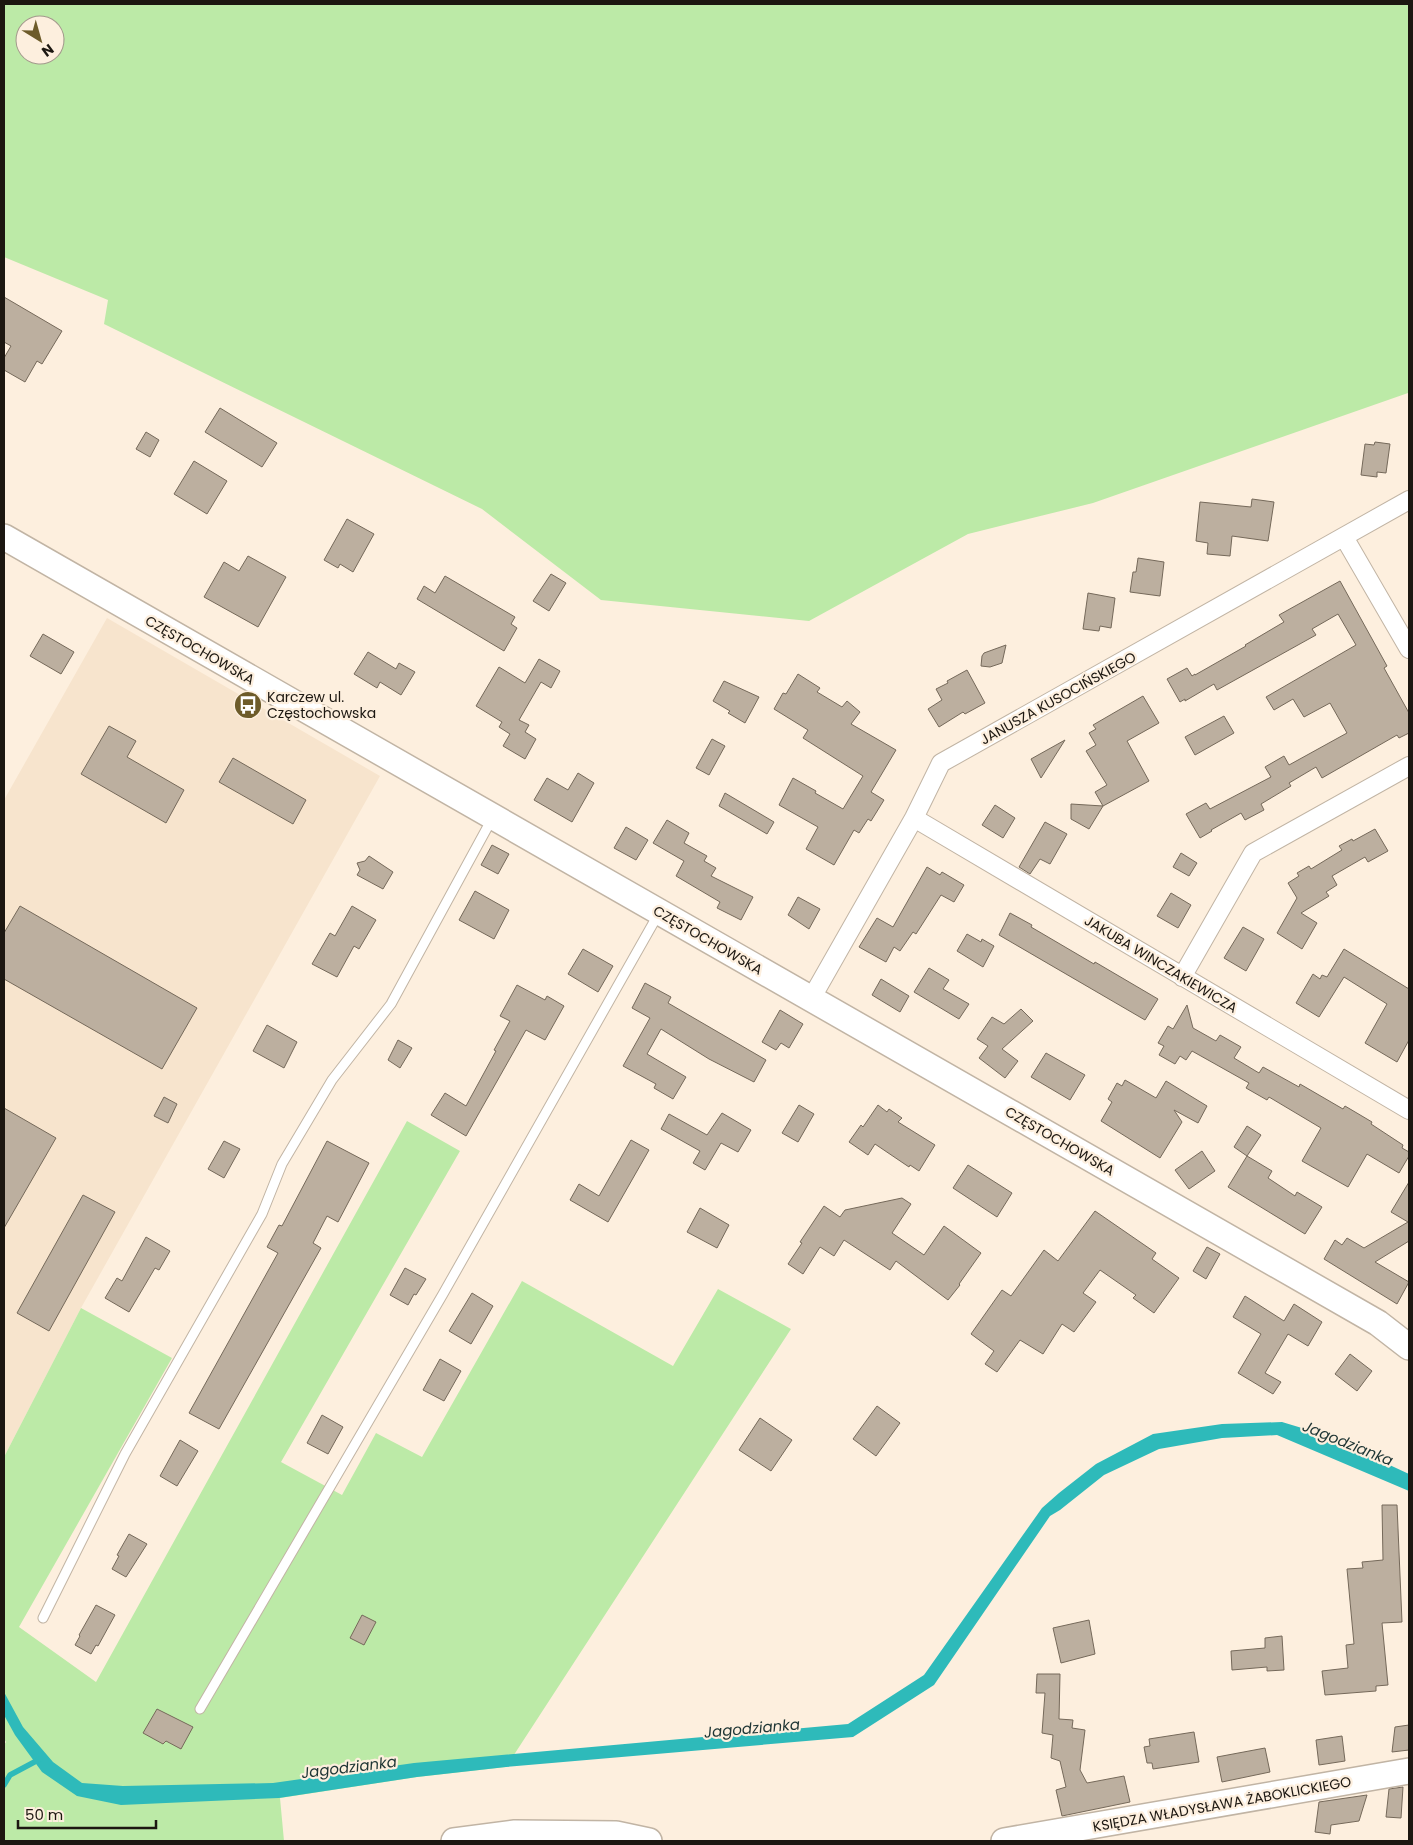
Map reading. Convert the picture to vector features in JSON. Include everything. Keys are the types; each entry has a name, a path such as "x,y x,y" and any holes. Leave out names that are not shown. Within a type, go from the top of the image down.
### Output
{"main road":[{"name":"CZĘSTOCHOWSKA","path":"5,539 1378,1322 1409,1347"},
{"name":"KSIĘDZA WŁADYSŁAWA ŻABOKLICKIEGO","path":"1004,1841 1409,1771"},
{"path":"454,1841 524,1833 616,1834 649,1841"}],"street":[{"name":"JANUSZA KUSOCIŃSKIEGO","path":"811,999 914,818 941,763 1409,500"},
{"path":"1344,537 1409,649"},
{"path":"1182,977 1253,853 1409,766"},
{"name":"JAKUBA WINCZAKIEWICZA","path":"914,818 1409,1110"}],"lane":[{"path":"43,1618 125,1454 262,1214 282,1164 332,1080 392,1004 493,817"},
{"path":"200,1709 443,1294 660,913"}],"shaded area":[{"path":"107,618 380,776 81,1308 4,1457 4,800"}],"green space":[{"path":"4,4 1409,4 1409,394 1093,503 968,534 809,621 601,600 482,509 104,324 108,300 4,257"},
{"path":"407,1121 460,1151 281,1462 342,1495 376,1433 422,1457 522,1281 673,1366 718,1289 791,1329 506,1767 417,1777 280,1798 284,1841 4,1841 4,1745 6,1742 4,1739 4,1457 81,1308 172,1358 19,1627 96,1682"}],"water":[{"path":"1282,1422 1325,1435 1409,1474 1409,1491 1277,1435 1222,1438 1159,1449 1104,1475 1050,1516 934,1685 853,1737 506,1767 417,1777 279,1798 121,1805 77,1796 42,1772 15,1735 4,1715 4,1692 23,1727 53,1762 82,1783 123,1786 273,1783 414,1763 848,1724 924,1675 1042,1508 1096,1464 1153,1434 1222,1424"}],"building":[{"path":"4,297 62,331 42,364 37,361 25,382 4,370 4,358 11,346 4,342"},
{"path":"220,408 277,443 262,467 205,432"},
{"path":"146,432 159,440 150,457 136,449"},
{"path":"1375,442 1390,444 1386,473 1377,472 1377,477 1361,475 1365,444 1374,445"},
{"path":"194,461 227,481 207,514 174,494"},
{"path":"1252,499 1274,502 1268,541 1232,536 1230,556 1207,554 1208,543 1196,541 1200,502 1251,507"},
{"path":"347,519 374,534 353,572 340,564 338,568 324,560"},
{"path":"248,556 286,577 258,627 204,597 224,562 239,571"},
{"path":"1138,558 1164,562 1160,596 1130,592 1133,572 1136,572"},
{"path":"551,574 566,583 549,611 533,601"},
{"path":"445,576 515,617 511,624 517,628 504,651 417,599 424,586 435,593"},
{"path":"1340,581 1387,666 1384,668 1409,713 1409,733 1399,738 1397,735 1322,778 1316,767 1289,783 1291,786 1261,804 1264,810 1245,820 1241,813 1200,838 1186,814 1206,803 1210,809 1271,777 1265,767 1284,756 1289,765 1347,733 1330,703 1304,717 1293,699 1274,710 1266,697 1356,645 1338,614 1312,629 1316,635 1217,690 1214,684 1180,702 1167,679 1187,668 1192,676 1195,675 1284,622 1279,615"},
{"path":"1088,593 1115,598 1111,628 1100,626 1099,631 1083,629"},
{"path":"43,634 74,652 61,674 30,656"},
{"path":"1006,645 1002,663 990,667 981,666 984,653"},
{"path":"368,652 396,669 399,663 415,672 401,695 380,682 377,688 354,674"},
{"path":"539,659 560,671 551,688 541,682 519,720 529,725 525,732 536,739 525,759 503,746 510,734 499,727 502,722 476,706 499,667 525,683"},
{"path":"967,670 985,703 965,714 963,712 939,727 928,709 942,700 936,689"},
{"path":"798,674 820,688 817,692 842,707 847,701 860,712 851,724 896,750 871,792 884,800 871,821 868,819 859,833 854,830 834,865 806,849 818,827 779,805 793,778 843,809 863,776 803,738 808,730 774,709 783,693 786,694"},
{"path":"724,681 759,697 745,723 713,701"},
{"path":"1143,696 1159,723 1127,741 1149,781 1103,806 1095,792 1107,785 1086,751 1096,745 1089,733 1096,729 1093,725"},
{"path":"1224,716 1234,733 1195,755 1185,737"},
{"path":"109,726 136,741 127,757 184,790 166,823 81,774"},
{"path":"712,739 725,746 709,775 696,768"},
{"path":"1065,740 1041,778 1031,759"},
{"path":"233,758 306,800 293,824 219,782"},
{"path":"578,773 594,783 572,822 534,800 547,778 568,790"},
{"path":"725,793 774,822 767,834 719,806"},
{"path":"1071,804 1103,806 1089,829 1071,819"},
{"path":"995,805 1015,818 1003,838 982,825"},
{"path":"667,820 689,833 684,843 707,856 704,861 716,868 711,876 753,897 741,920 717,908 720,902 676,876 684,861 653,843"},
{"path":"1045,822 1067,834 1050,864 1040,859 1030,874 1019,867"},
{"path":"626,827 648,840 636,860 614,848"},
{"path":"1375,829 1388,851 1368,862 1365,857 1332,876 1337,885 1326,892 1329,896 1301,913 1317,923 1302,949 1277,933 1297,898 1288,883 1299,876 1297,873 1309,866 1311,869 1342,850 1339,846"},
{"path":"492,845 509,854 498,874 481,865"},
{"path":"1181,853 1197,863 1189,876 1173,867"},
{"path":"369,856 393,872 383,889 357,875 360,870 357,863 365,861"},
{"path":"927,867 940,875 942,872 964,885 954,902 941,895 916,934 913,932 900,951 894,947 886,962 859,947 877,918 893,927"},
{"path":"475,891 509,910 494,939 459,920"},
{"path":"1171,893 1191,905 1178,928 1157,916"},
{"path":"798,897 820,909 809,929 788,915"},
{"path":"20,906 197,1008 162,1069 4,979 4,933"},
{"path":"352,906 376,920 359,949 354,946 337,977 312,964 330,933 335,936"},
{"path":"1010,913 1094,964 1095,962 1158,999 1145,1020 999,935"},
{"path":"1243,927 1264,939 1246,971 1224,958"},
{"path":"967,934 981,942 982,939 994,946 983,967 957,951"},
{"path":"583,949 613,966 598,992 568,974"},
{"path":"1344,949 1409,989 1409,1040 1397,1062 1365,1043 1387,1004 1344,977 1319,1017 1296,1003 1313,974 1320,979 1322,975 1327,977"},
{"path":"929,968 949,980 943,989 969,1004 959,1019 914,992"},
{"path":"881,979 909,996 900,1012 872,995"},
{"path":"645,983 671,997 668,1003 766,1060 754,1082 709,1059 661,1029 647,1054 686,1077 673,1099 654,1088 656,1084 623,1066 650,1018 632,1008"},
{"path":"517,985 545,1000 547,996 564,1006 545,1040 526,1030 466,1136 431,1115 445,1093 466,1106 510,1021 500,1016"},
{"path":"1187,1005 1193,1028 1216,1041 1220,1035 1241,1047 1234,1058 1259,1073 1263,1067 1299,1087 1300,1084 1343,1109 1345,1106 1372,1122 1371,1124 1403,1145 1402,1148 1409,1152 1409,1156 1399,1173 1367,1154 1348,1187 1302,1161 1321,1128 1269,1097 1267,1100 1246,1088 1249,1083 1192,1051 1186,1060 1180,1056 1175,1064 1159,1055 1164,1046 1158,1043 1168,1026 1173,1029"},
{"path":"1021,1009 1033,1021 1002,1049 1018,1061 1005,1078 979,1058 988,1046 977,1039 992,1017 1004,1024"},
{"path":"780,1010 803,1024 789,1048 781,1043 776,1050 762,1042"},
{"path":"267,1025 297,1042 284,1068 253,1051"},
{"path":"398,1040 412,1048 400,1068 388,1060"},
{"path":"1046,1053 1085,1075 1070,1100 1031,1077"},
{"path":"1125,1080 1156,1098 1166,1081 1207,1106 1198,1123 1174,1110 1182,1122 1160,1158 1101,1121 1112,1102 1108,1099 1117,1083 1122,1086"},
{"path":"164,1097 177,1104 168,1123 154,1116"},
{"path":"799,1105 814,1114 798,1142 782,1133"},
{"path":"878,1105 887,1112 889,1109 902,1118 898,1122 935,1145 919,1171 910,1165 909,1167 875,1144 868,1155 849,1142 861,1125 863,1127"},
{"path":"4,1108 56,1138 4,1228"},
{"path":"722,1113 751,1130 738,1152 721,1143 705,1170 693,1163 700,1151 661,1129 669,1114 707,1135"},
{"path":"1247,1126 1261,1135 1247,1156 1234,1147"},
{"path":"631,1140 649,1150 608,1222 570,1200 579,1184 599,1196"},
{"path":"224,1141 240,1149 224,1178 208,1169"},
{"path":"327,1141 369,1163 338,1222 327,1216 313,1243 321,1248 219,1429 189,1413 278,1253 267,1247 279,1225 282,1226"},
{"path":"1202,1151 1215,1171 1189,1189 1175,1170"},
{"path":"1247,1156 1272,1171 1268,1178 1295,1196 1297,1192 1322,1207 1305,1234 1228,1187"},
{"path":"968,1165 1012,1193 997,1217 953,1188"},
{"path":"1409,1182 1409,1241 1375,1262 1409,1282 1397,1304 1324,1259 1335,1240 1342,1245 1347,1238 1364,1248 1408,1222 1391,1212"},
{"path":"83,1195 115,1212 49,1331 17,1313"},
{"path":"902,1198 911,1204 892,1233 924,1255 944,1226 981,1253 948,1300 896,1261 890,1270 844,1240 834,1256 820,1247 803,1274 788,1264 824,1206 840,1217 845,1210"},
{"path":"700,1208 729,1225 717,1248 687,1232"},
{"path":"1095,1211 1156,1253 1152,1259 1179,1278 1154,1313 1133,1298 1136,1295 1100,1270 1083,1293 1096,1302 1074,1332 1062,1324 1043,1354 1020,1340 997,1372 985,1364 994,1351 971,1334 1002,1290 1011,1296 1044,1250 1058,1261"},
{"path":"146,1237 170,1251 159,1270 155,1268 129,1312 105,1298 117,1278 122,1281"},
{"path":"1207,1247 1220,1254 1206,1279 1193,1271"},
{"path":"405,1268 426,1279 408,1305 390,1295"},
{"path":"472,1293 493,1306 471,1344 449,1331"},
{"path":"1245,1296 1284,1321 1294,1304 1322,1322 1308,1346 1288,1334 1265,1373 1281,1382 1273,1394 1238,1373 1261,1334 1233,1317"},
{"path":"1350,1354 1372,1371 1357,1391 1335,1374"},
{"path":"440,1359 461,1371 444,1401 423,1390"},
{"path":"877,1406 900,1423 876,1456 853,1439"},
{"path":"322,1415 343,1427 328,1454 307,1443"},
{"path":"760,1418 792,1440 771,1471 739,1450"},
{"path":"180,1440 198,1451 177,1486 160,1476"},
{"path":"1382,1505 1397,1505 1402,1622 1382,1623 1388,1685 1376,1686 1376,1691 1325,1695 1322,1671 1348,1668 1346,1645 1354,1644 1347,1569 1363,1568 1362,1562 1383,1560"},
{"path":"129,1534 147,1544 126,1577 112,1569 119,1556 117,1555"},
{"path":"96,1605 115,1615 98,1646 96,1645 91,1654 75,1645"},
{"path":"362,1615 376,1622 364,1645 350,1638"},
{"path":"1089,1620 1095,1654 1061,1663 1053,1628"},
{"path":"1282,1636 1284,1670 1267,1671 1267,1667 1232,1670 1231,1651 1265,1648 1265,1638"},
{"path":"1037,1674 1060,1674 1059,1719 1073,1720 1072,1728 1085,1730 1080,1770 1087,1783 1124,1776 1130,1802 1062,1816 1056,1790 1066,1787 1060,1761 1051,1758 1053,1735 1042,1733 1045,1693 1036,1693"},
{"path":"157,1709 193,1727 181,1749 166,1741 163,1744 143,1733"},
{"path":"1409,1725 1409,1750 1392,1752 1395,1727"},
{"path":"1194,1732 1199,1762 1153,1769 1152,1763 1147,1763 1144,1747 1150,1746 1149,1739"},
{"path":"1342,1736 1345,1761 1319,1765 1316,1740"},
{"path":"1265,1748 1270,1772 1222,1782 1217,1757"},
{"path":"1403,1787 1401,1818 1386,1817 1389,1789"},
{"path":"1367,1795 1359,1821 1331,1825 1330,1834 1315,1832 1319,1802"}],"waterway":[{"path":"4,1785 10,1775 40,1759"}],"place":[{"name":"Karczew ul. Częstochowska","path":"248,705"}],"water label":[{"name":"Jagodzianka","path":"1348,1443"},
{"name":"Jagodzianka","path":"752,1728"},
{"name":"Jagodzianka","path":"349,1767"}]}
